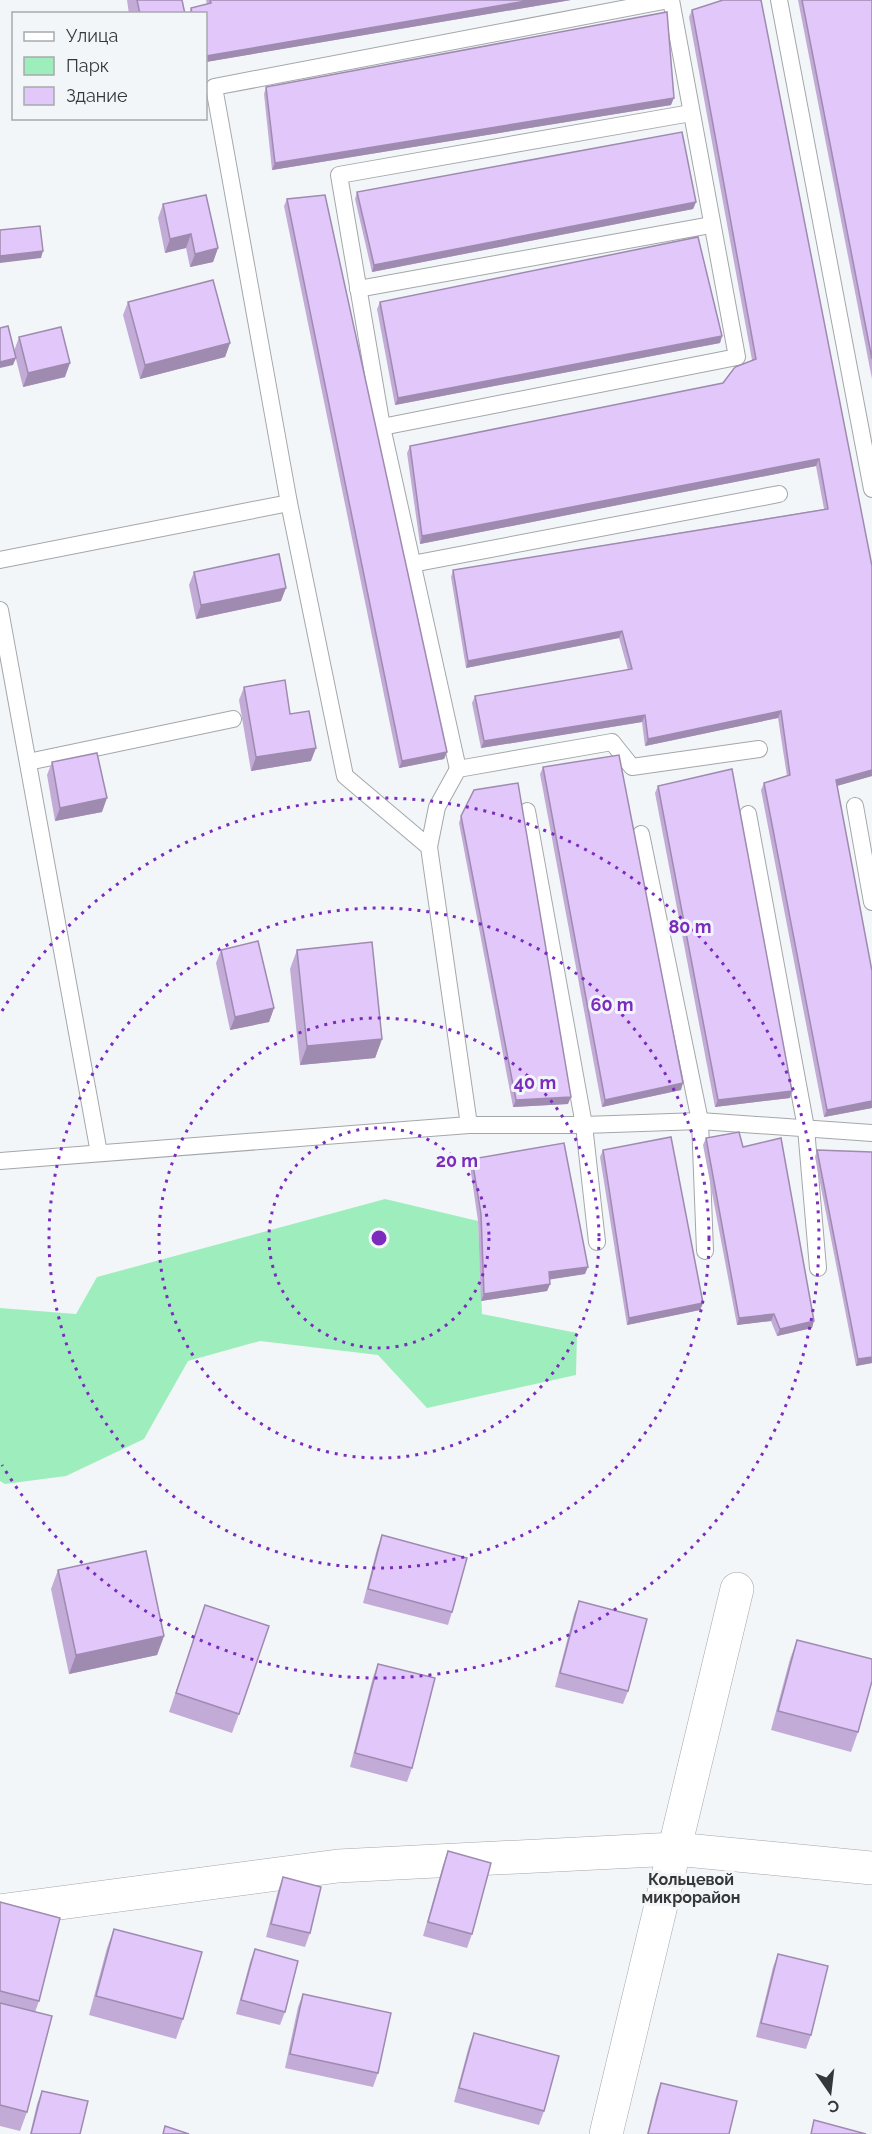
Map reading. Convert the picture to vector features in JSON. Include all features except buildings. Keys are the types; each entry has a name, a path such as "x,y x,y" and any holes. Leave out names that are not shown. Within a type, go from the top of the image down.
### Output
{"street":[{"path":"606,2134 737,1589"},
{"path":"0,1911 338,1866 675,1849 872,1868"}],"lane":[{"path":"382,427 737,357 670,0 213,87 289,503 345,776 429,847"},
{"path":"779,0 872,489"},
{"path":"469,1125 429,847 437,807 458,769 382,427 339,175 691,113"},
{"path":"358,289 711,225"},
{"path":"412,564 779,494"},
{"path":"0,560 289,503"},
{"path":"0,610 99,1153"},
{"path":"28,762 233,719"},
{"path":"458,769 612,742 632,767 759,748"},
{"path":"855,806 872,902"},
{"path":"527,811 584,1125 597,1242"},
{"path":"748,814 806,1128 818,1268"},
{"path":"641,834 700,1121 705,1251"},
{"path":"0,1161 469,1125 584,1125 700,1121 872,1133"}],"green space":[{"path":"385,1199 478,1221 482,1314 577,1333 576,1375 427,1408 378,1355 260,1341 188,1361 144,1439 66,1476 5,1484 0,1481 0,1308 76,1314 97,1277"}],"district":[{"name":"Кольцевой микрорайон","path":"691,1888"}]}
